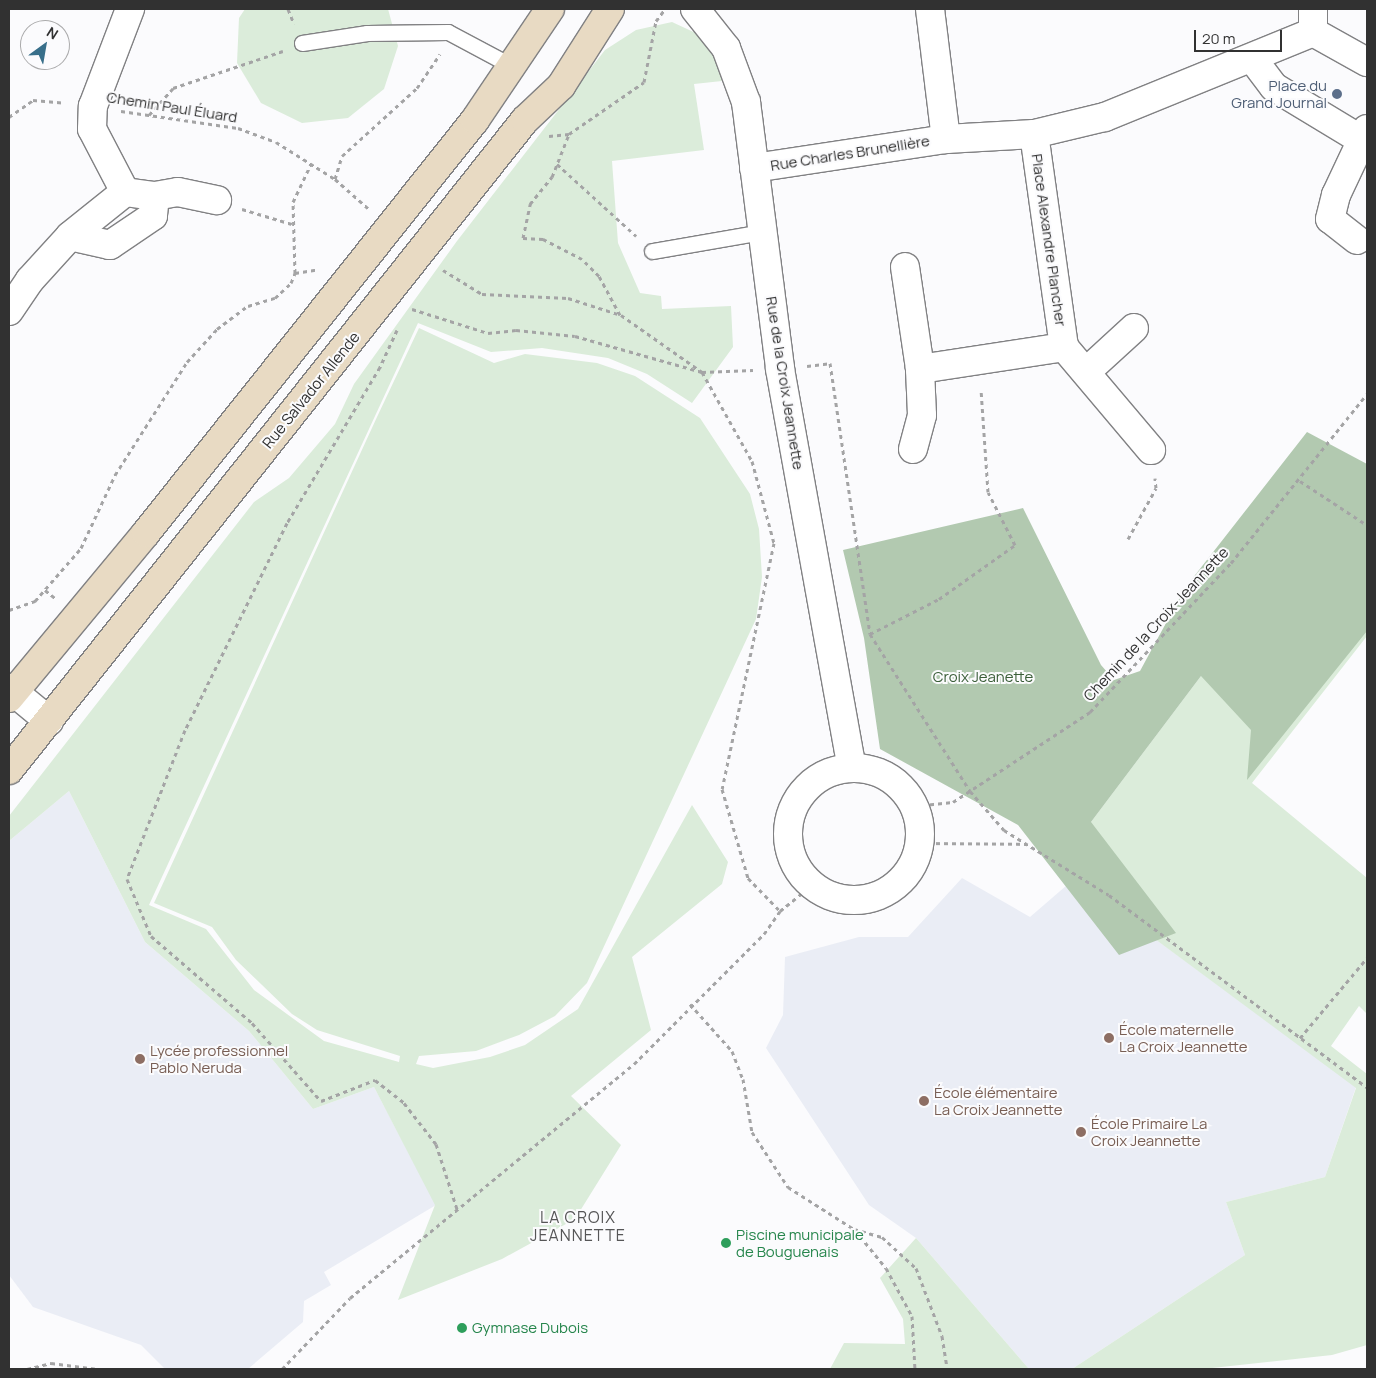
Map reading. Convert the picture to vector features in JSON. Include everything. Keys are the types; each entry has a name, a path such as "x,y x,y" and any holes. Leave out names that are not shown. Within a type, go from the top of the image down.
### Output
{"street":[{"path":"125,192 92,129 92,106 130,9"},
{"path":"49,721 10,693 282,365 475,120 550,9"},
{"name":"Rue Salvador Allende","path":"9,770 525,120 561,86 610,9"},
{"name":"Rue de la Croix Jeannette","path":"696,9 726,48 746,102 780,369 852,768"},
{"name":"Rue Charles Brunellière","path":"930,9 946,139"},
{"path":"1313,21 1367,62"},
{"name":"Rue Charles Brunellière","path":"754,168 946,139 1034,134 1105,118 1252,58 1313,21"},
{"path":"1252,58 1274,87 1364,134 1330,219 1357,240"},
{"name":"Place Alexandre Plancher","path":"1034,134 1064,347 1151,450"},
{"path":"9,311 30,280 70,236 125,192 155,196 178,192 217,200"},
{"path":"70,236 110,245 152,216 155,196"},
{"path":"905,267 920,369 922,415 913,449"},
{"path":"1086,372 1134,328"},
{"name":"Place Alexandre Plancher","path":"920,369 1064,347"},
{"path":"852,768 889,778 914,806 920,843 906,876 878,896 843,900 811,886 799,872 787,839 794,804 818,778 852,768"}],"lane":[{"path":"302,43 367,33 448,32 512,66"},
{"path":"652,251 762,232"}],"path":[{"path":"149,115 173,88 302,43 288,9"},
{"path":"621,316 599,276 582,259 543,238 523,238 530,204 557,164 569,134 579,123 644,82 656,21 665,9"},
{"path":"334,179 342,156 417,88 441,53 448,32"},
{"name":"Chemin Paul Éluard","path":"9,117 33,100 92,106 238,128 276,142 334,179 373,212"},
{"path":"9,610 35,601 80,548 116,475 187,362 217,329 248,306 275,298 291,283 296,273 292,224 293,202 311,164"},
{"path":"557,164 652,251"},
{"path":"217,200 292,224"},
{"path":"441,269 482,294 559,297 621,316 702,372 752,460 774,543 722,789 748,878 780,911"},
{"path":"404,314 408,308 488,333 516,330 576,336 702,372 780,369 830,363 870,634 970,791 1004,830 1109,895 1367,1087"},
{"path":"400,323 380,367 287,523 206,687 127,879 151,936 252,1023 321,1101 375,1080 404,1104 436,1144 458,1212"},
{"path":"870,634 939,599 1015,545 988,492 980,361"},
{"name":"Chemin de la Croix-Jeannette","path":"914,806 953,802 1090,712 1231,563 1300,481 1367,394"},
{"path":"1128,539 1156,488 1151,450"},
{"path":"1300,481 1367,525"},
{"path":"920,843 1027,844"},
{"path":"282,1369 350,1298 458,1212 634,1064 690,1004 764,934 780,911 811,886"},
{"path":"1300,1038 1367,958"},
{"path":"690,1004 732,1051 743,1079 752,1132 788,1187 854,1229 882,1237 916,1268 942,1336 947,1369"},
{"path":"854,1229 886,1268 912,1316 915,1369"},
{"path":"27,1369 51,1362 98,1369"}],"shaded area":[{"name":"Lycée professionnel Pablo Neruda","path":"69,791 145,942 249,1031 313,1109 374,1087 436,1205 324,1272 331,1285 304,1301 303,1322 248,1369 165,1369 141,1345 33,1307 9,1275 9,841"},
{"name":"École Primaire La Croix Jeannette","path":"962,878 1030,917 1074,879 1356,1087 1325,1177 1226,1202 1245,1255 1072,1369 1029,1369 916,1238 869,1205 766,1048 783,1015 785,957 859,937 908,937"}],"green space":[{"path":"245,9 388,9 398,46 384,89 348,118 302,123 261,103 237,63 239,18"},
{"path":"672,22 700,35 717,58 722,81 694,84 704,150 612,161 618,243 640,293 661,296 662,309 731,306 733,347 692,403 647,374 608,358 542,348 491,352 418,323 149,905 206,929 254,990 324,1041 399,1062 400,1056 317,1030 292,1014 236,960 212,927 154,903 377,417 419,328 494,363 525,354 597,363 635,376 700,418 750,494 759,529 762,577 756,619 587,983 555,1016 519,1035 476,1051 419,1056 416,1064 433,1068 490,1057 525,1045 578,1009 692,805 728,862 722,884 632,957 651,1030 571,1096 621,1145 575,1219 502,1259 398,1300 435,1205 374,1087 313,1109 249,1031 145,942 69,791 9,841 9,816 254,502 289,478 335,424 354,384 457,241 605,50 636,30"},
{"name":"Croix Jeanette","path":"1307,432 1367,464 1367,631 1247,780 1251,730 1201,676 1091,822 1176,933 1119,955 1018,825 880,749 864,638 843,550 1023,508 1101,665 1114,680 1140,671 1185,588"},
{"path":"1367,477 1367,636 1252,783 1367,878 1367,1014 1359,1006 1331,1046 1367,1074 1367,1345 1332,1355 1203,1369 1072,1369 1245,1255 1226,1202 1325,1177 1356,1088 1074,879 1091,822 1201,676"},
{"path":"916,1238 1029,1369 830,1369 844,1343 905,1344 903,1319 880,1278"}],"place":[{"name":"Place du Grand Journal","path":"1337,94"},
{"name":"École maternelle La Croix Jeannette","path":"1109,1038"},
{"name":"Lycée professionnel Pablo Neruda","path":"140,1059"},
{"name":"École élémentaire La Croix Jeannette","path":"924,1101"},
{"name":"École Primaire La Croix Jeannette","path":"1081,1132"},
{"name":"Piscine municipale de Bouguenais","path":"726,1243"},
{"name":"Gymnase Dubois","path":"462,1328"}],"district":[{"name":"LA CROIX JEANNETTE","path":"578,1226"}]}
